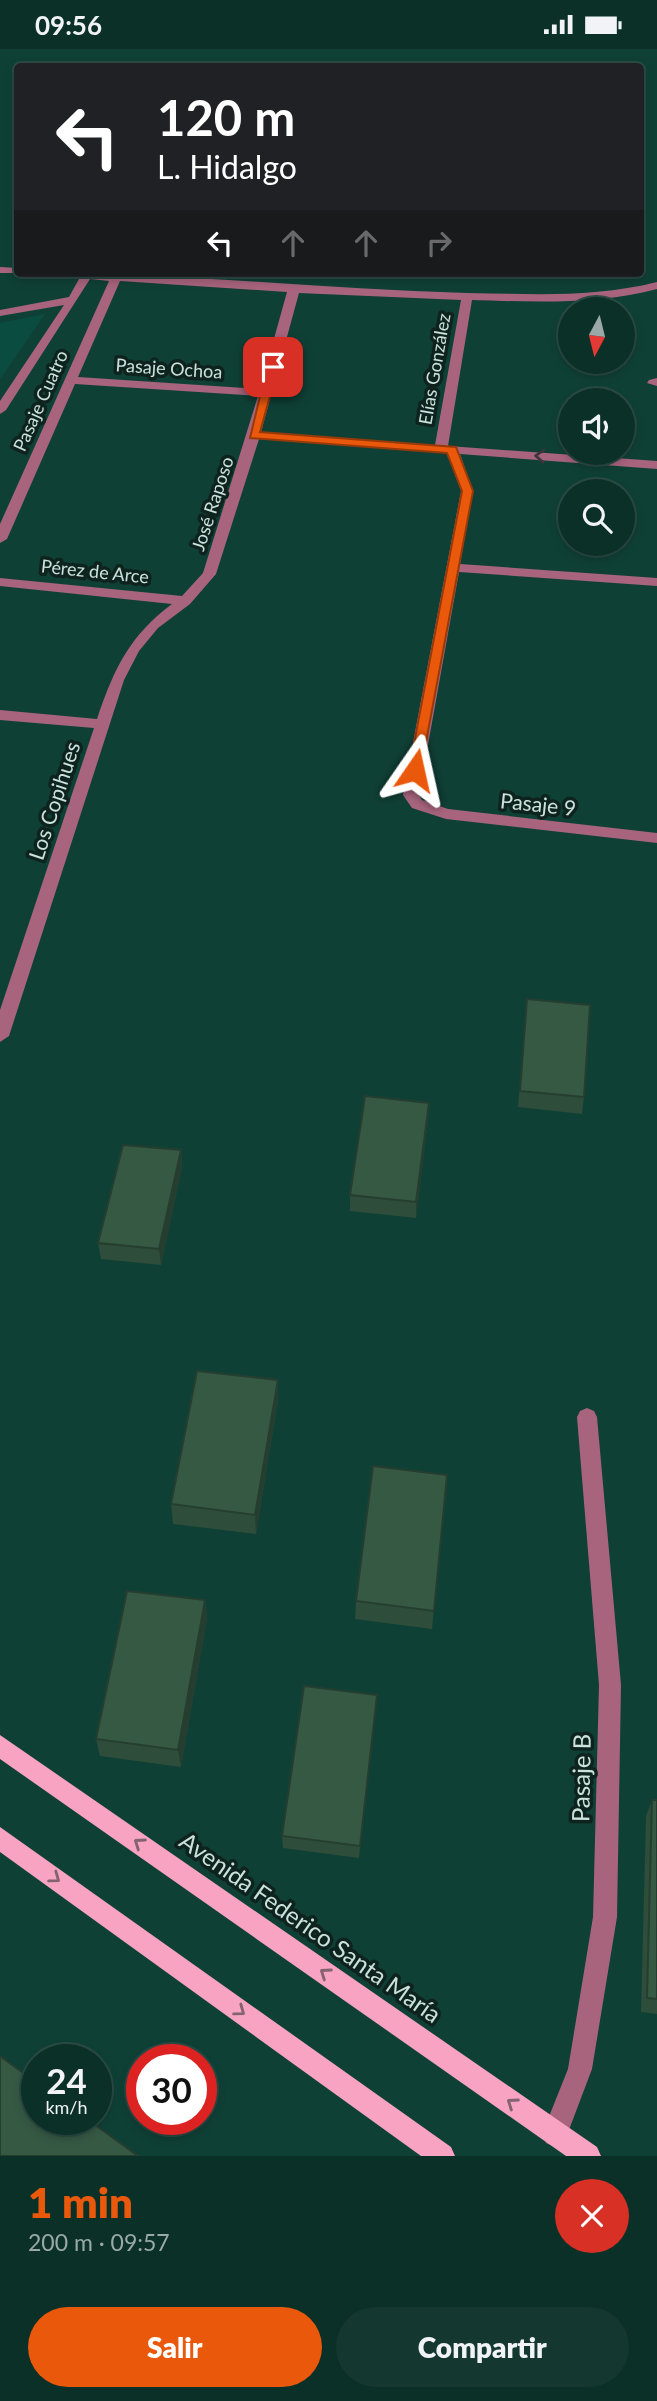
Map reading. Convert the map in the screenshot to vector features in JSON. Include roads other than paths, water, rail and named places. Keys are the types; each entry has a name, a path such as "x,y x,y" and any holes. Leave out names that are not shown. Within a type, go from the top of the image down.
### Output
{"main road":[{"name":"Avenida Federico Santa María","path":"0,1746 588,2156"},
{"path":"0,1838 442,2156"}],"street":[{"path":"0,409 85,277"},
{"path":"101,277 467,296 593,299 623,296 657,285"},
{"name":"Pasaje Cuatro","path":"0,539 116,278"},
{"name":"José Raposo","path":"185,601 209,574 254,435 294,288"},
{"name":"Elías González","path":"417,804 411,795 467,491 446,449 467,296"},
{"path":"0,313 73,300"},
{"name":"Pasaje Ochoa","path":"69,380 265,393"},
{"path":"254,435 657,464"},
{"path":"453,568 657,582"},
{"name":"Pérez de Arce","path":"0,582 185,601"},
{"name":"Los Copihues","path":"0,1036 117,680 133,650 153,625 185,601"},
{"path":"0,715 102,724"},
{"name":"Pasaje 9","path":"417,804 446,814 484,820 657,838"},
{"name":"Pasaje B","path":"555,2134 580,2069 605,1917 610,1685 587,1417"}]}
